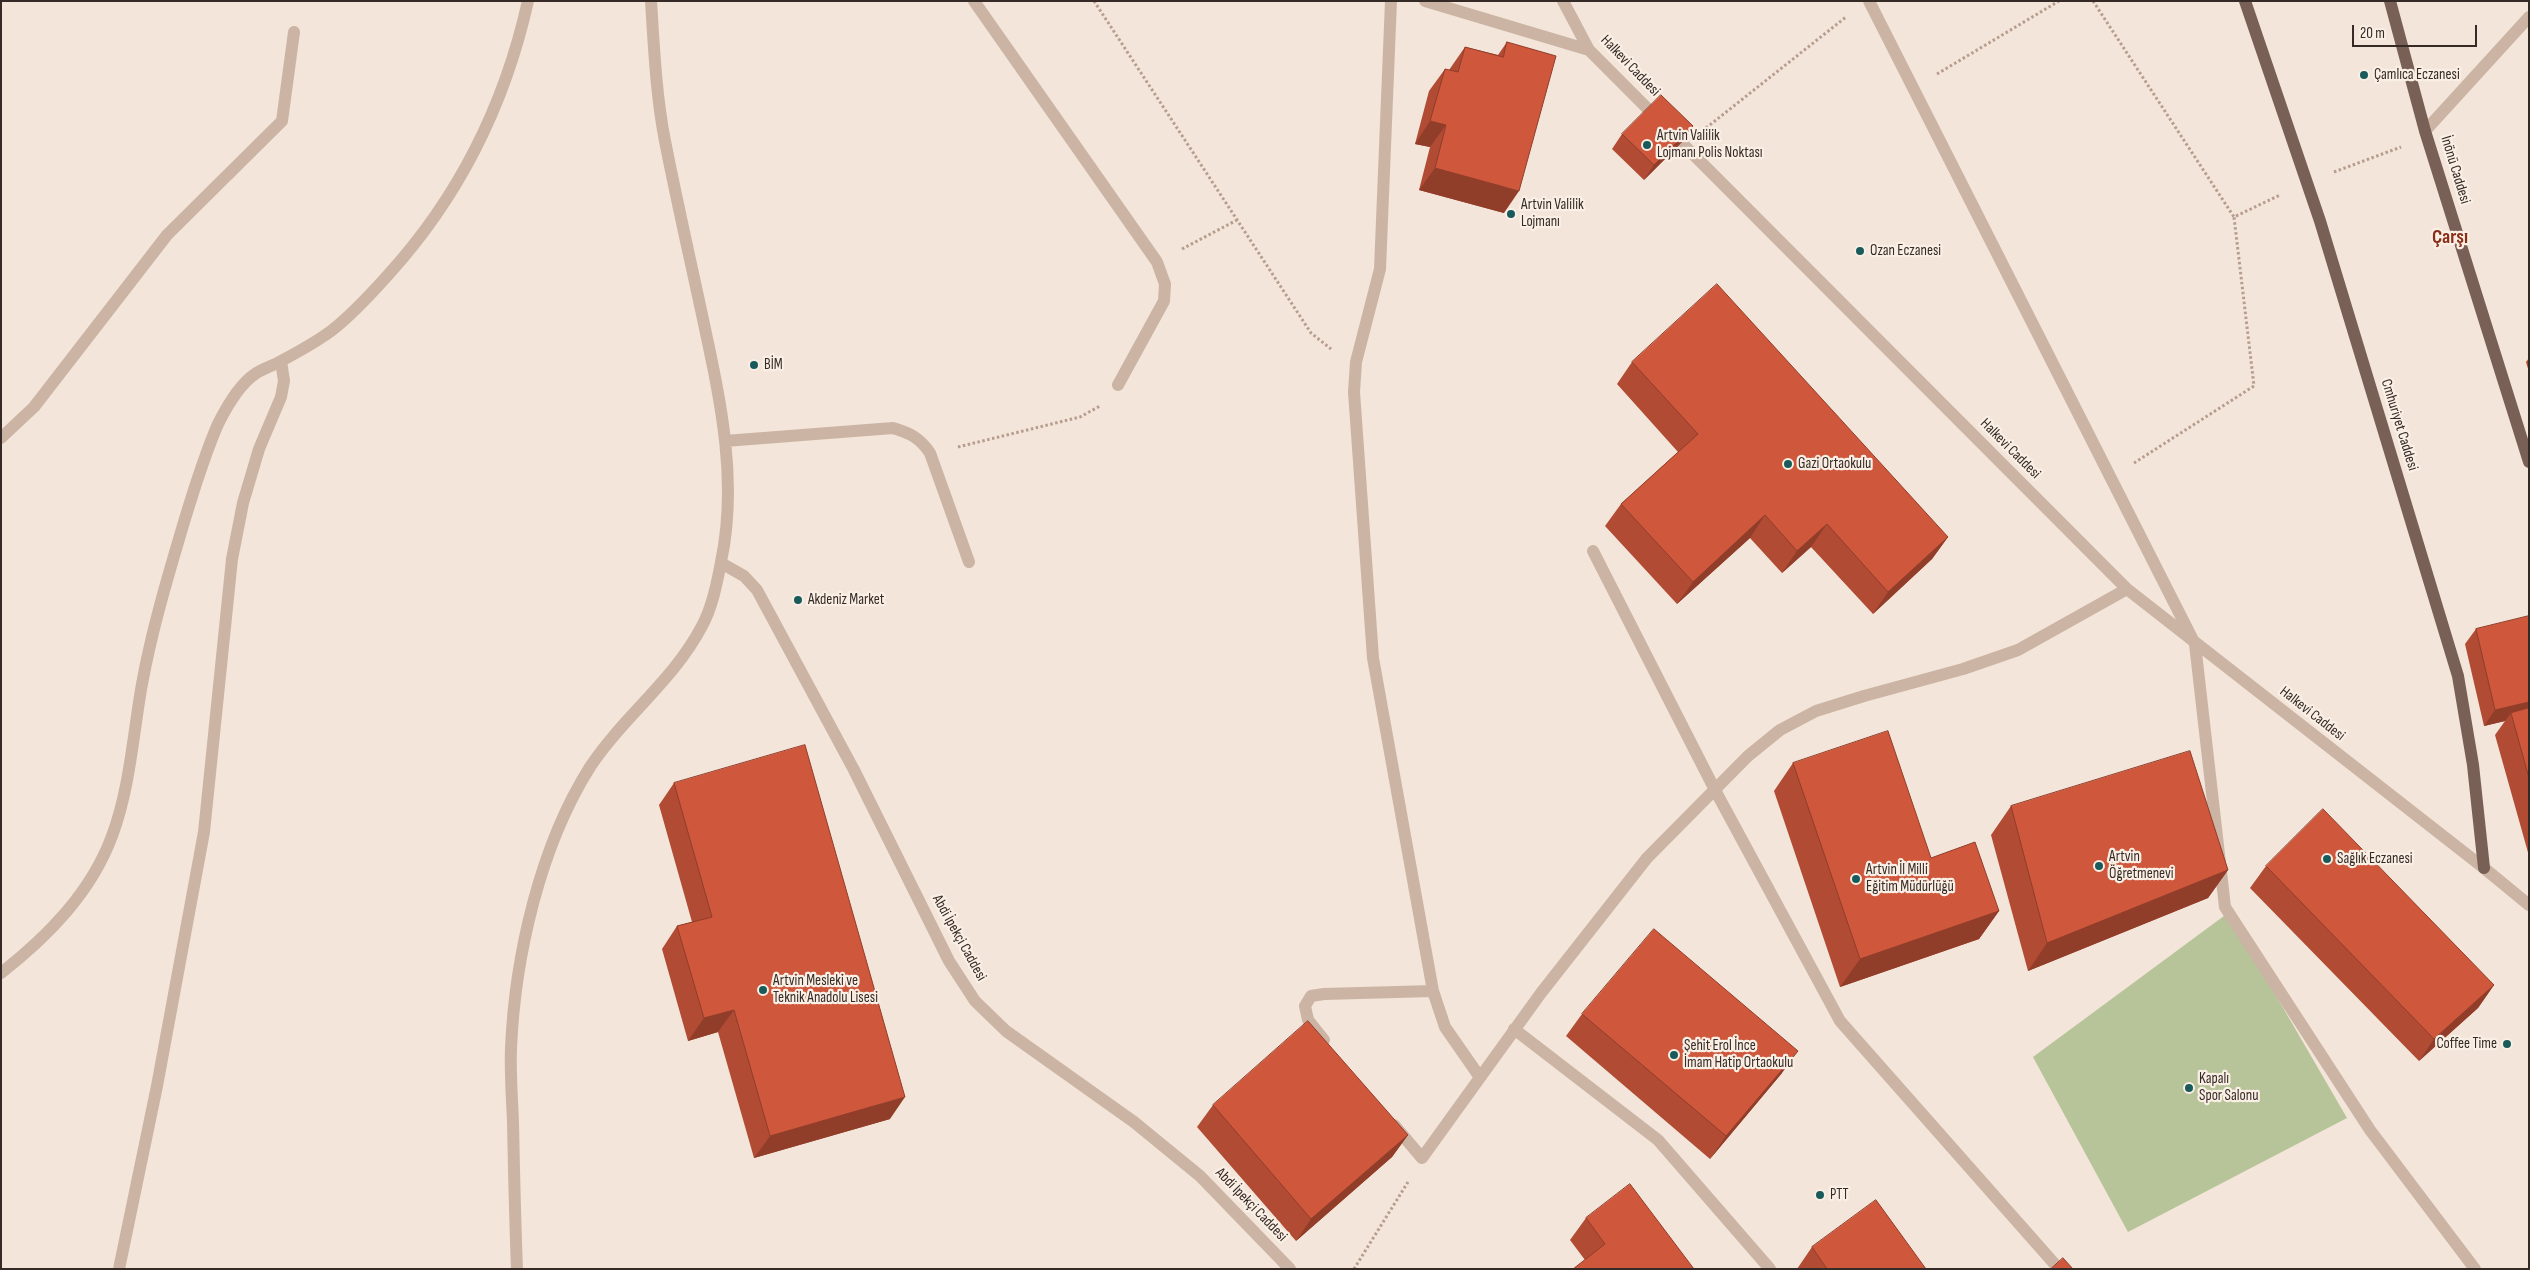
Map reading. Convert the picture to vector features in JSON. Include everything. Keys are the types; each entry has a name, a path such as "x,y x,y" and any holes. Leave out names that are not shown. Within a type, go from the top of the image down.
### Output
{"main road":[{"name":"Cmhuriyet Caddesi","path":"2245,1 2307,183 2458,676 2473,765 2484,868"},
{"name":"İnönü Caddesi","path":"2390,1 2426,134 2529,462"}],"street":[{"path":"1,974 30,950 65,915 94,872 112,836 127,778 142,682 160,600 207,450 220,421 236,396 254,374 281,361 331,331 372,294 412,249 454,188 489,125 517,49 528,1"},
{"path":"517,1269 511,1049 517,988 533,906 549,854 568,808 590,768 612,738 684,656 703,625 721,563 727,526 729,471 720,400 664,137 655,69 651,1"},
{"path":"974,1 1157,262 1165,284 1164,301 1118,384"},
{"path":"1391,1 1380,269 1356,362 1354,392 1373,658 1433,991 1445,1027 1479,1076"},
{"path":"1425,1 1589,50"},
{"name":"Halkevi Caddesi","path":"1563,1 1589,50 2127,590 2529,905"},
{"path":"1869,1 2195,644 2225,907 2370,1130 2475,1269"},
{"path":"2426,134 2529,17"},
{"path":"1,438 34,407 167,235 282,121 294,32"},
{"path":"119,1269 157,1086 204,832 232,559 243,503 259,449 281,396 284,381 281,361"},
{"path":"725,441 893,428 908,432 922,440 930,453 969,562"},
{"path":"1593,551 1715,790 1840,1021 2059,1269"},
{"name":"Abdi İpekçi Caddesi","path":"721,563 744,576 756,590 854,770 949,961 975,1001 1006,1031 1134,1122 1200,1176 1290,1269"},
{"path":"1384,1112 1422,1158 1514,1029 1647,858 1748,756 1780,730 1816,711 1963,669 2018,650 2127,590"},
{"path":"1333,1051 1308,1020 1305,1006 1312,996 1324,994 1433,991"},
{"path":"1514,1029 1658,1140 1770,1269"}],"path":[{"path":"1094,1 1312,333 1328,347 1356,362"},
{"path":"1913,88 2059,1"},
{"path":"2093,1 2234,217 2254,386 2111,477"},
{"path":"1685,145 1851,13"},
{"path":"2234,217 2307,183 2426,134"},
{"path":"1157,262 1237,220"},
{"path":"930,453 1080,417 1095,411 1118,384"},
{"path":"1354,1269 1422,1158"}],"green space":[{"name":"Kapalı Spor Salonu","path":"2228,913 2347,1118 2128,1232 2033,1057"}],"building":[{"name":"Artvin Valilik Lojmanı","path":"1507,42 1556,56 1519,191 1435,168 1446,125 1430,121 1445,69 1458,72 1465,47 1503,57"},
{"name":"Artvin Valilik Lojmanı Polis Noktası","path":"1661,95 1693,126 1654,165 1622,134"},
{"name":"Gazi Ortaokulu","path":"1717,284 1948,537 1888,592 1827,524 1797,551 1765,515 1693,582 1621,504 1698,434 1632,362"},
{"path":"2529,616 2529,702 2495,710 2476,629"},
{"path":"2529,708 2529,778 2511,713"},
{"name":"Artvin İl Milli Eğitim Müdürlüğü","path":"1888,731 1931,858 1975,842 1999,911 1860,959 1793,763"},
{"name":"Artvin Mesleki ve Teknik Anadolu Lisesi","path":"805,745 905,1097 770,1136 734,1010 704,1018 677,926 712,917 674,783"},
{"name":"Artvin Öğretmenevi","path":"2190,751 2228,870 2047,943 2011,806"},
{"path":"2323,809 2494,985 2434,1039 2266,866"},
{"name":"Şehit Erol İnce İmam Hatip Ortaokulu","path":"1654,929 1798,1051 1726,1136 1582,1014"},
{"path":"1308,1021 1408,1135 1311,1219 1213,1105"},
{"path":"1630,1184 1694,1269 1573,1269 1605,1244 1586,1218"},
{"path":"1876,1200 1926,1269 1827,1269 1812,1247"},
{"path":"2063,1258 2073,1269 2051,1269"}],"place":[{"name":"Çamlıca Eczanesi","path":"2364,75"},
{"name":"Artvin Valilik Lojmanı Polis Noktası","path":"1647,145"},
{"name":"Artvin Valilik Lojmanı","path":"1511,214"},
{"name":"Ozan Eczanesi","path":"1860,251"},
{"name":"BİM","path":"754,365"},
{"name":"Gazi Ortaokulu","path":"1788,464"},
{"name":"Akdeniz Market","path":"798,600"},
{"name":"Sağlık Eczanesi","path":"2327,859"},
{"name":"Artvin Öğretmenevi","path":"2099,866"},
{"name":"Artvin İl Milli Eğitim Müdürlüğü","path":"1856,879"},
{"name":"Artvin Mesleki ve Teknik Anadolu Lisesi","path":"763,990"},
{"name":"Coffee Time","path":"2507,1044"},
{"name":"Şehit Erol İnce İmam Hatip Ortaokulu","path":"1674,1055"},
{"name":"Kapalı Spor Salonu","path":"2189,1088"},
{"name":"PTT","path":"1820,1195"}],"district":[{"name":"Çarşı","path":"2450,238"}]}
